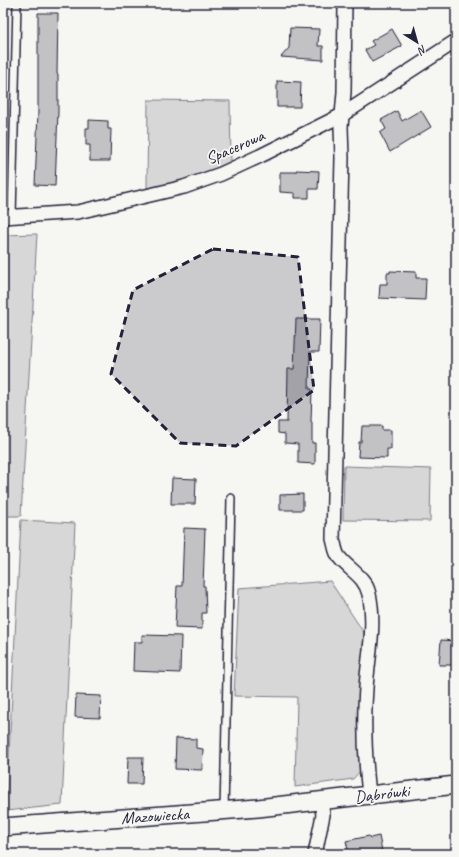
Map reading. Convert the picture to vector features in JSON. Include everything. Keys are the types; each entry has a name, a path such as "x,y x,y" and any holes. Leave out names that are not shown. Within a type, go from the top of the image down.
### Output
{"street":[{"path":"345,3 344,92 340,127 342,166 333,539 335,549 339,557 366,583 371,606 371,635 366,688 364,736 365,758 370,795"},
{"name":"Spacerowa","path":"7,217 78,212 184,187 222,174 342,115 456,41"},
{"name":"Dąbrówki","path":"314,802 456,785"},
{"path":"314,802 323,815 315,854"},
{"name":"Mazowiecka","path":"3,827 224,811 314,802"}],"lane":[{"path":"7,217 17,3"},
{"path":"224,811 231,498"}],"highlighted area":[{"path":"213,249 298,257 314,390 236,446 180,443 111,374 133,290"}],"shaded area":[{"path":"148,100 230,101 231,162 180,182 147,188"},
{"path":"37,234 21,516 3,516 3,235"},
{"path":"344,466 431,469 430,521 343,520"},
{"path":"21,520 75,523 62,805 6,811"},
{"path":"330,581 364,633 361,770 353,779 295,787 297,697 234,696 239,588"}],"building":[{"path":"38,13 58,13 58,112 55,186 35,185 38,112"},
{"path":"290,28 319,29 318,46 323,46 323,60 281,57 289,48"},
{"path":"392,29 402,46 372,62 365,50 374,45 371,41"},
{"path":"277,81 301,82 300,107 277,107"},
{"path":"421,110 431,127 390,152 380,133 386,129 381,120 397,111 402,121"},
{"path":"89,120 108,121 108,129 111,129 110,161 90,161 90,145 86,145 86,128 89,128"},
{"path":"296,170 319,171 318,189 309,189 309,198 295,198 295,193 280,192 280,172 296,172"},
{"path":"390,271 416,272 416,278 426,278 425,300 379,298 380,284 387,284 387,273 390,273"},
{"path":"296,319 320,319 319,352 310,352 309,389 312,389 311,422 312,443 315,443 315,464 298,463 298,444 285,443 285,434 278,433 278,422 287,422 288,369 294,369"},
{"path":"362,426 382,426 382,430 391,430 391,449 387,449 387,458 358,457"},
{"path":"172,478 196,479 195,504 171,504"},
{"path":"303,494 303,510 280,510 280,495"},
{"path":"184,528 205,529 203,586 205,586 206,613 202,613 202,629 175,628 177,586 182,586"},
{"path":"142,635 181,636 180,673 133,671 134,642 142,642"},
{"path":"441,640 456,641 456,665 439,665"},
{"path":"76,695 101,696 100,718 75,717"},
{"path":"176,738 196,739 196,748 203,749 202,770 175,769"},
{"path":"128,757 143,757 142,784 127,784"},
{"path":"369,836 370,838 379,836 382,851 373,852 373,854 349,854 346,841"}]}
